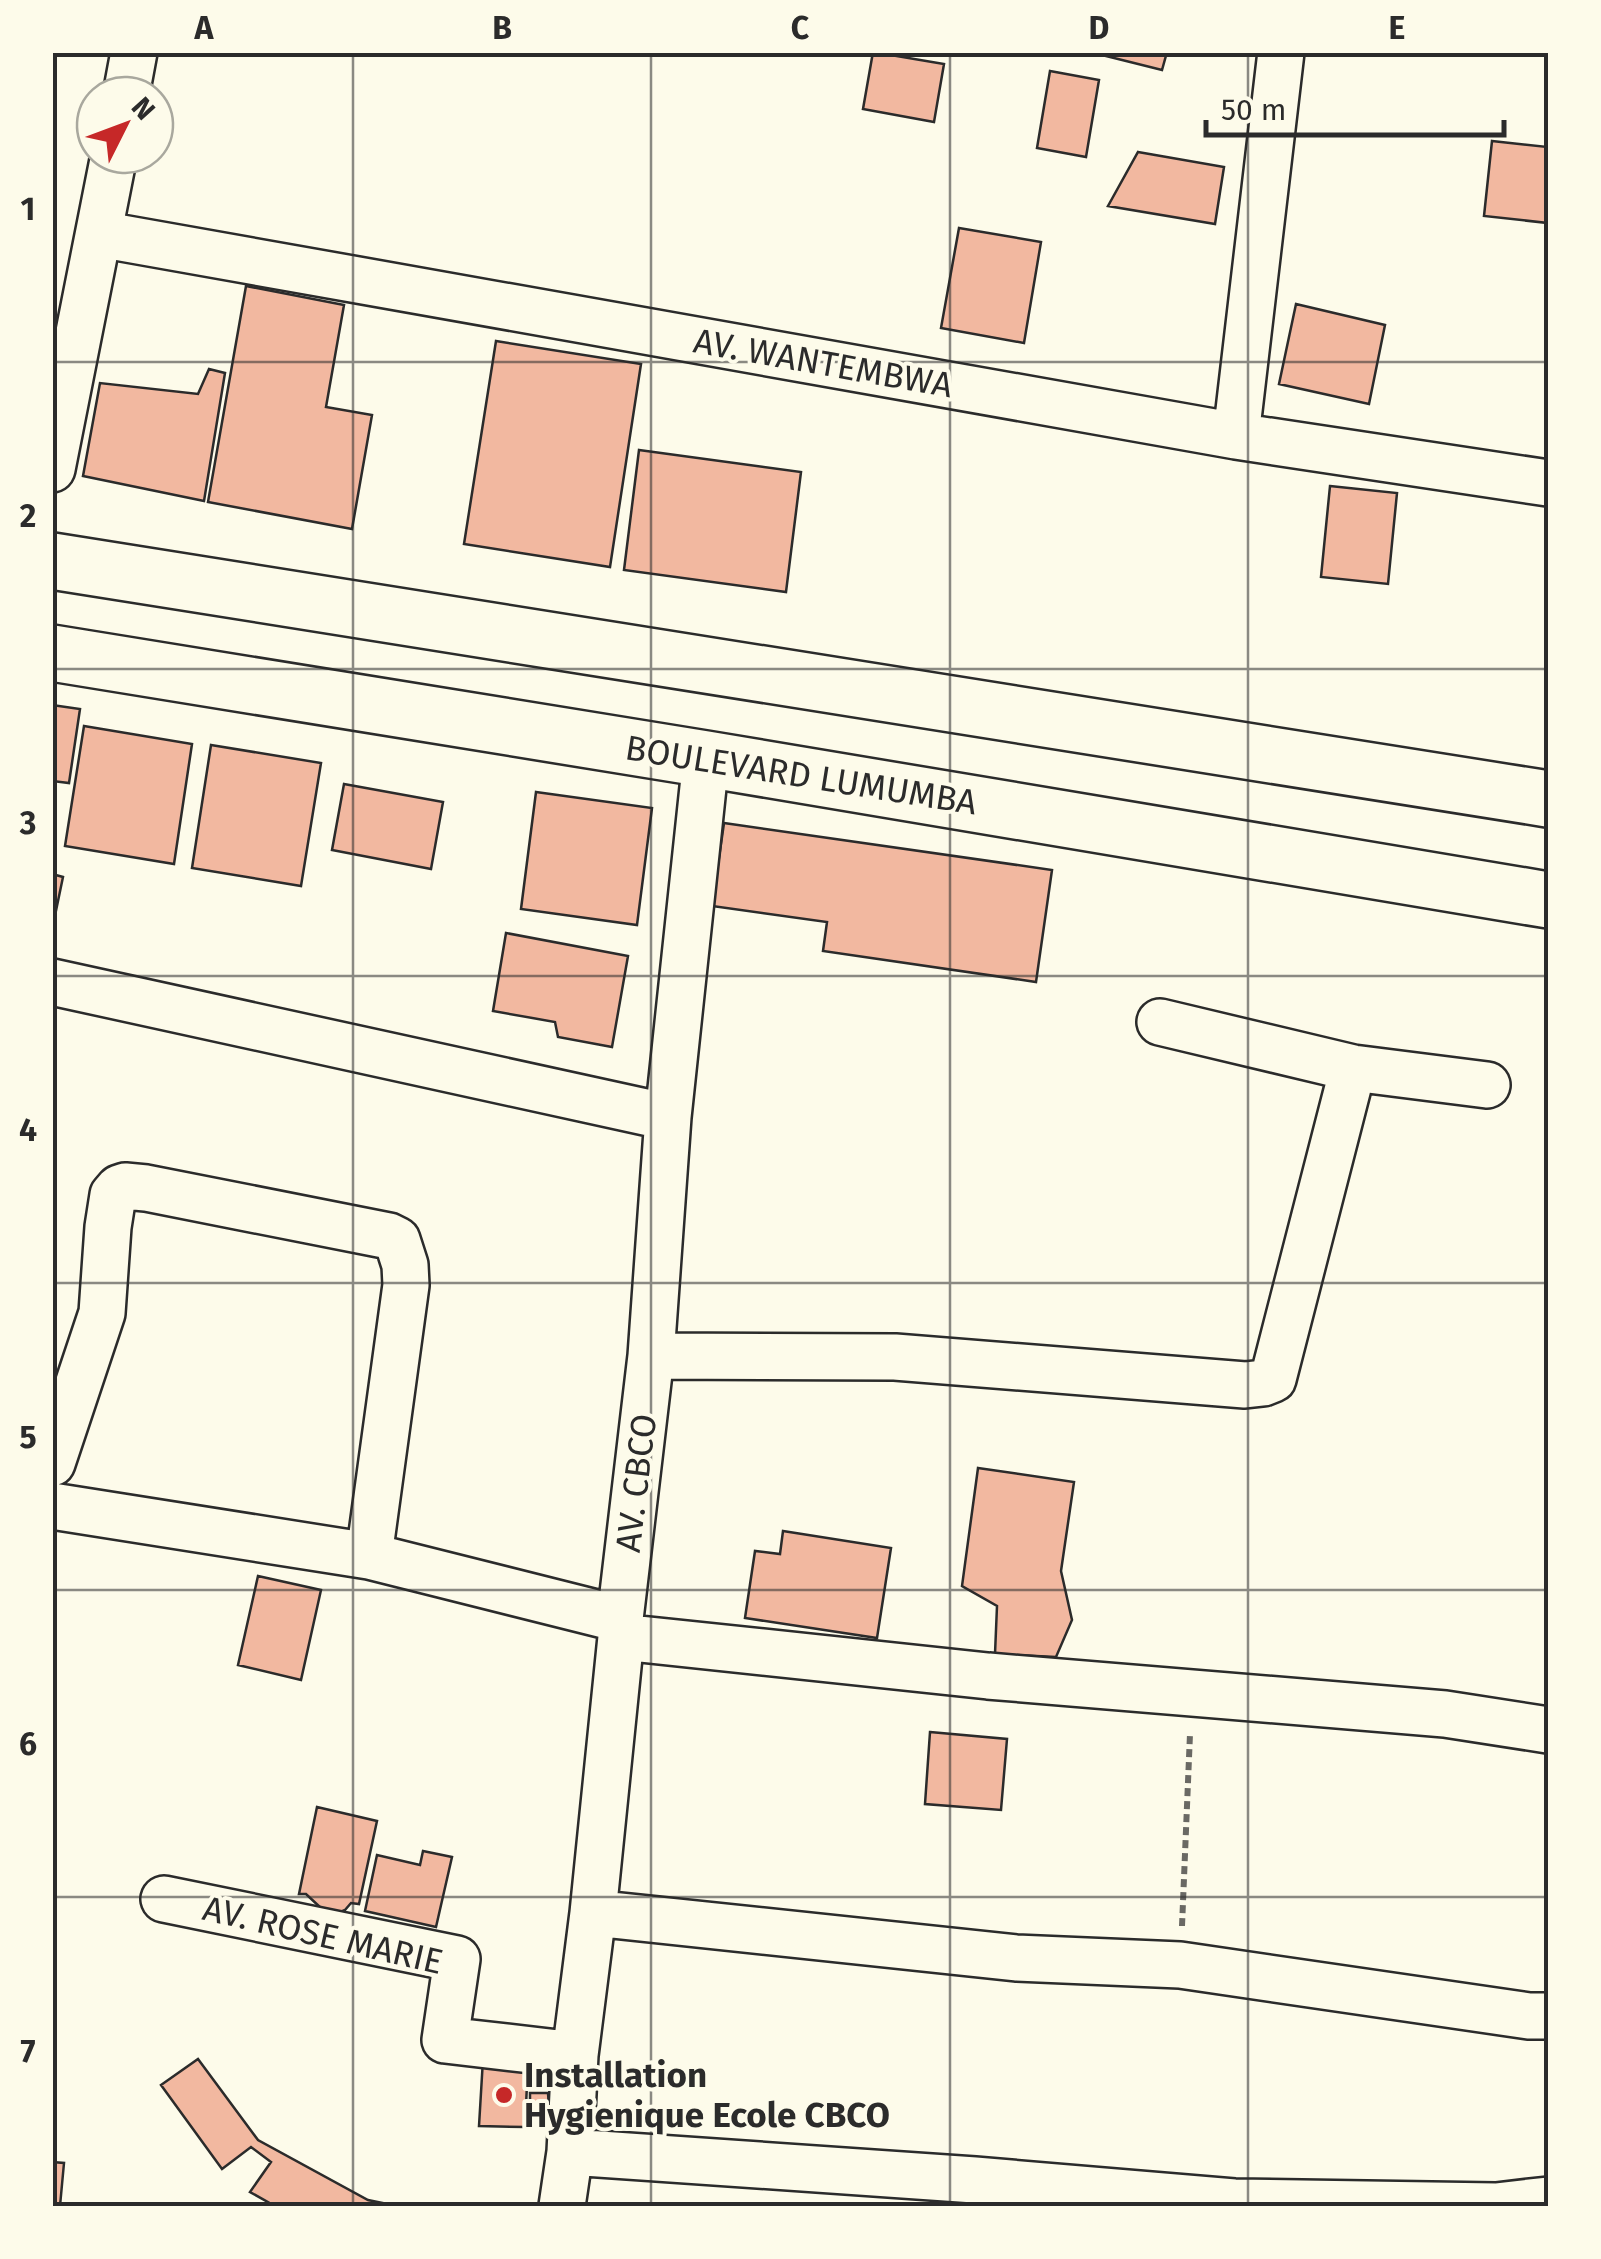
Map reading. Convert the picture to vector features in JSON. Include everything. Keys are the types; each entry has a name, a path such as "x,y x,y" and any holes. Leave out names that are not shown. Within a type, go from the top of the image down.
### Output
{"highway":[{"path":"52,561 1548,799"},
{"name":"BOULEVARD LUMUMBA","path":"52,653 1548,900"}],"street":[{"path":"1236,436 1281,52"},
{"path":"52,469 110,175"},
{"name":"AV. WANTEMBWA","path":"99,234 1236,436 1548,483"},
{"name":"AV. CBCO","path":"562,2206 651,1356 668,1116 706,759"},
{"path":"52,982 668,1116"},
{"path":"1160,1022 1352,1068 1487,1085"},
{"path":"651,1356 895,1358 1245,1385 1273,1379 1352,1068"},
{"path":"52,1463 102,1312 108,1227 113,1195 119,1188 146,1188 390,1236 397,1240 406,1285 369,1556"},
{"path":"52,1506 369,1556 620,1628 988,1676 1445,1714 1548,1730"},
{"name":"AV. ROSE MARIE","path":"164,1899 457,1959 445,2040 575,2055"},
{"path":"593,1913 1016,1958 1180,1965 1548,2016"},
{"path":"570,2152 956,2178 1234,2202 1496,2206 1548,2200"}],"path":[{"path":"1180,1965 1192,1692"}],"building":[{"path":"873,52 944,64 934,122 863,109"},
{"path":"1090,52 1167,52 1162,70"},
{"path":"1050,71 1099,80 1086,157 1037,148"},
{"path":"1492,141 1548,147 1548,223 1484,216"},
{"path":"1138,152 1224,167 1215,224 1108,206"},
{"path":"959,228 1041,242 1024,343 941,328"},
{"path":"246,286 344,305 326,407 372,415 352,529 208,502"},
{"path":"1296,304 1385,325 1369,404 1279,384"},
{"path":"496,341 641,364 610,567 464,544"},
{"path":"209,369 225,373 204,501 83,476 100,383 198,394"},
{"path":"639,450 801,472 786,592 624,570"},
{"path":"1330,486 1397,493 1388,584 1321,577"},
{"path":"52,705 80,709 69,783 52,781"},
{"path":"84,726 192,744 174,864 65,846"},
{"path":"211,745 321,763 301,886 192,868"},
{"path":"344,784 443,802 431,869 332,850"},
{"path":"536,792 652,808 637,925 521,909"},
{"path":"724,823 1052,870 1036,982 823,951 827,922 712,906"},
{"path":"52,874 63,877 52,930"},
{"path":"506,933 628,956 612,1047 558,1037 555,1022 493,1011"},
{"path":"978,1468 1074,1482 1061,1571 1072,1620 1056,1657 995,1654 997,1606 962,1586"},
{"path":"783,1531 891,1548 877,1638 745,1618 755,1551 780,1554"},
{"path":"258,1576 321,1590 301,1680 238,1665"},
{"path":"930,1732 1007,1739 1001,1810 925,1804"},
{"path":"317,1807 377,1821 359,1904 351,1903 338,1913 322,1909 306,1894 299,1894"},
{"path":"423,1851 452,1857 436,1927 365,1911 377,1855 420,1865"},
{"path":"198,2059 258,2140 368,2200 397,2206 275,2206 250,2192 271,2162 251,2147 222,2169 161,2085"},
{"name":"Installation Hygienique Ecole CBCO","path":"483,2059 528,2063 525,2127 479,2126"},
{"path":"530,2093 548,2093 549,2108 530,2108"},
{"path":"52,2162 64,2163 60,2206 52,2206"}],"place":[{"name":"Installation Hygienique Ecole CBCO","path":"504,2095"}]}
